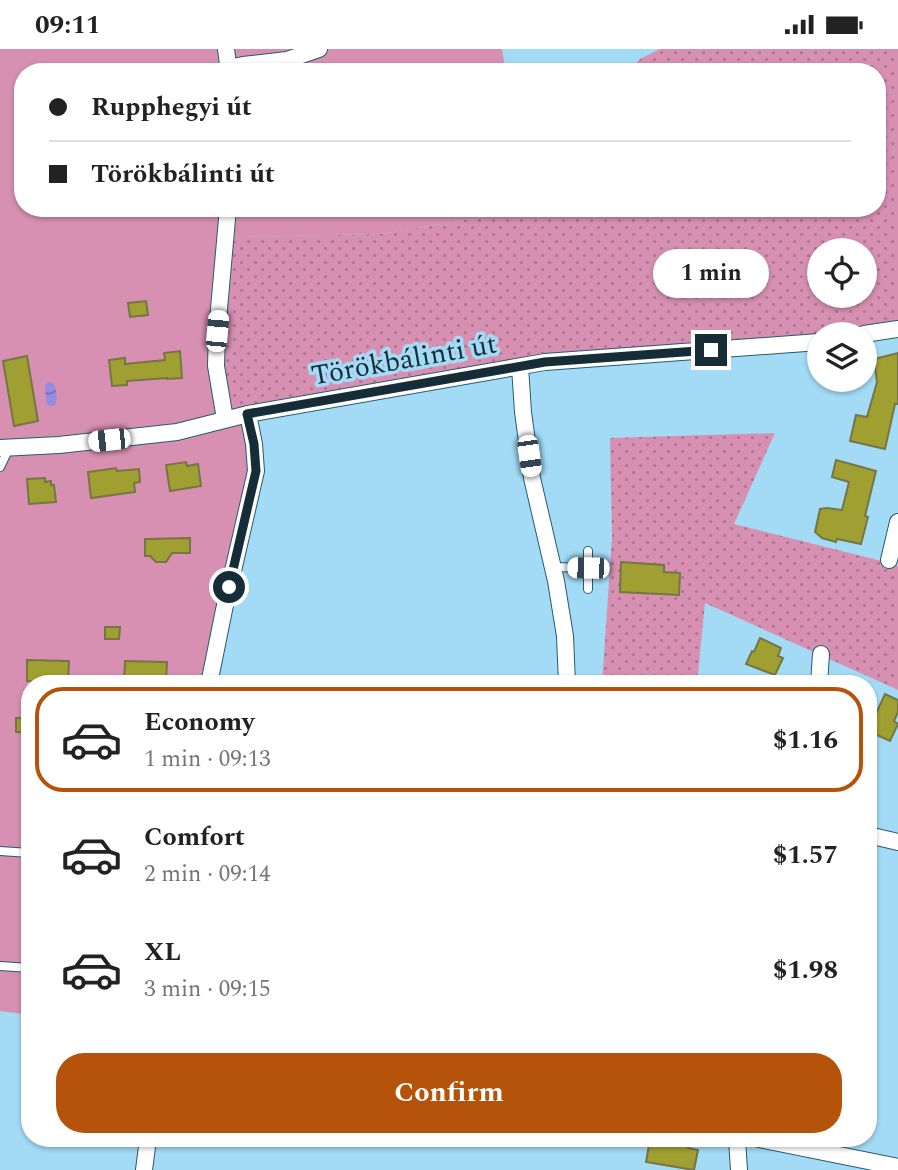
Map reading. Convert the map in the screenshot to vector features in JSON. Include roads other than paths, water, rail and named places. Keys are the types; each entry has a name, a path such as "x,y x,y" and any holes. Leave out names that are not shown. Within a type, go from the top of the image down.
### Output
{"street":[{"path":"270,63 319,49"},
{"path":"225,419 216,366 227,217"},
{"path":"877,332 898,329"},
{"name":"Törökbálinti út","path":"5,448 177,432 247,414 545,362 807,343"},
{"path":"520,367 532,478 553,567 565,636 567,675"},
{"path":"211,675 256,471 254,444 247,414"},
{"path":"889,560 898,522"},
{"path":"820,675 821,654"},
{"path":"877,837 898,842"},
{"path":"144,1170 147,1147"},
{"path":"738,1147 739,1170"},
{"path":"798,1147 898,1167"}],"lane":[{"path":"0,467 5,448"},
{"path":"588,551 588,589"},
{"path":"553,567 588,568"},
{"path":"0,851 21,852"},
{"path":"0,966 21,967"}],"water":[{"path":"49,382 54,384 56,392 54,406 48,405 46,401 45,385"}]}
